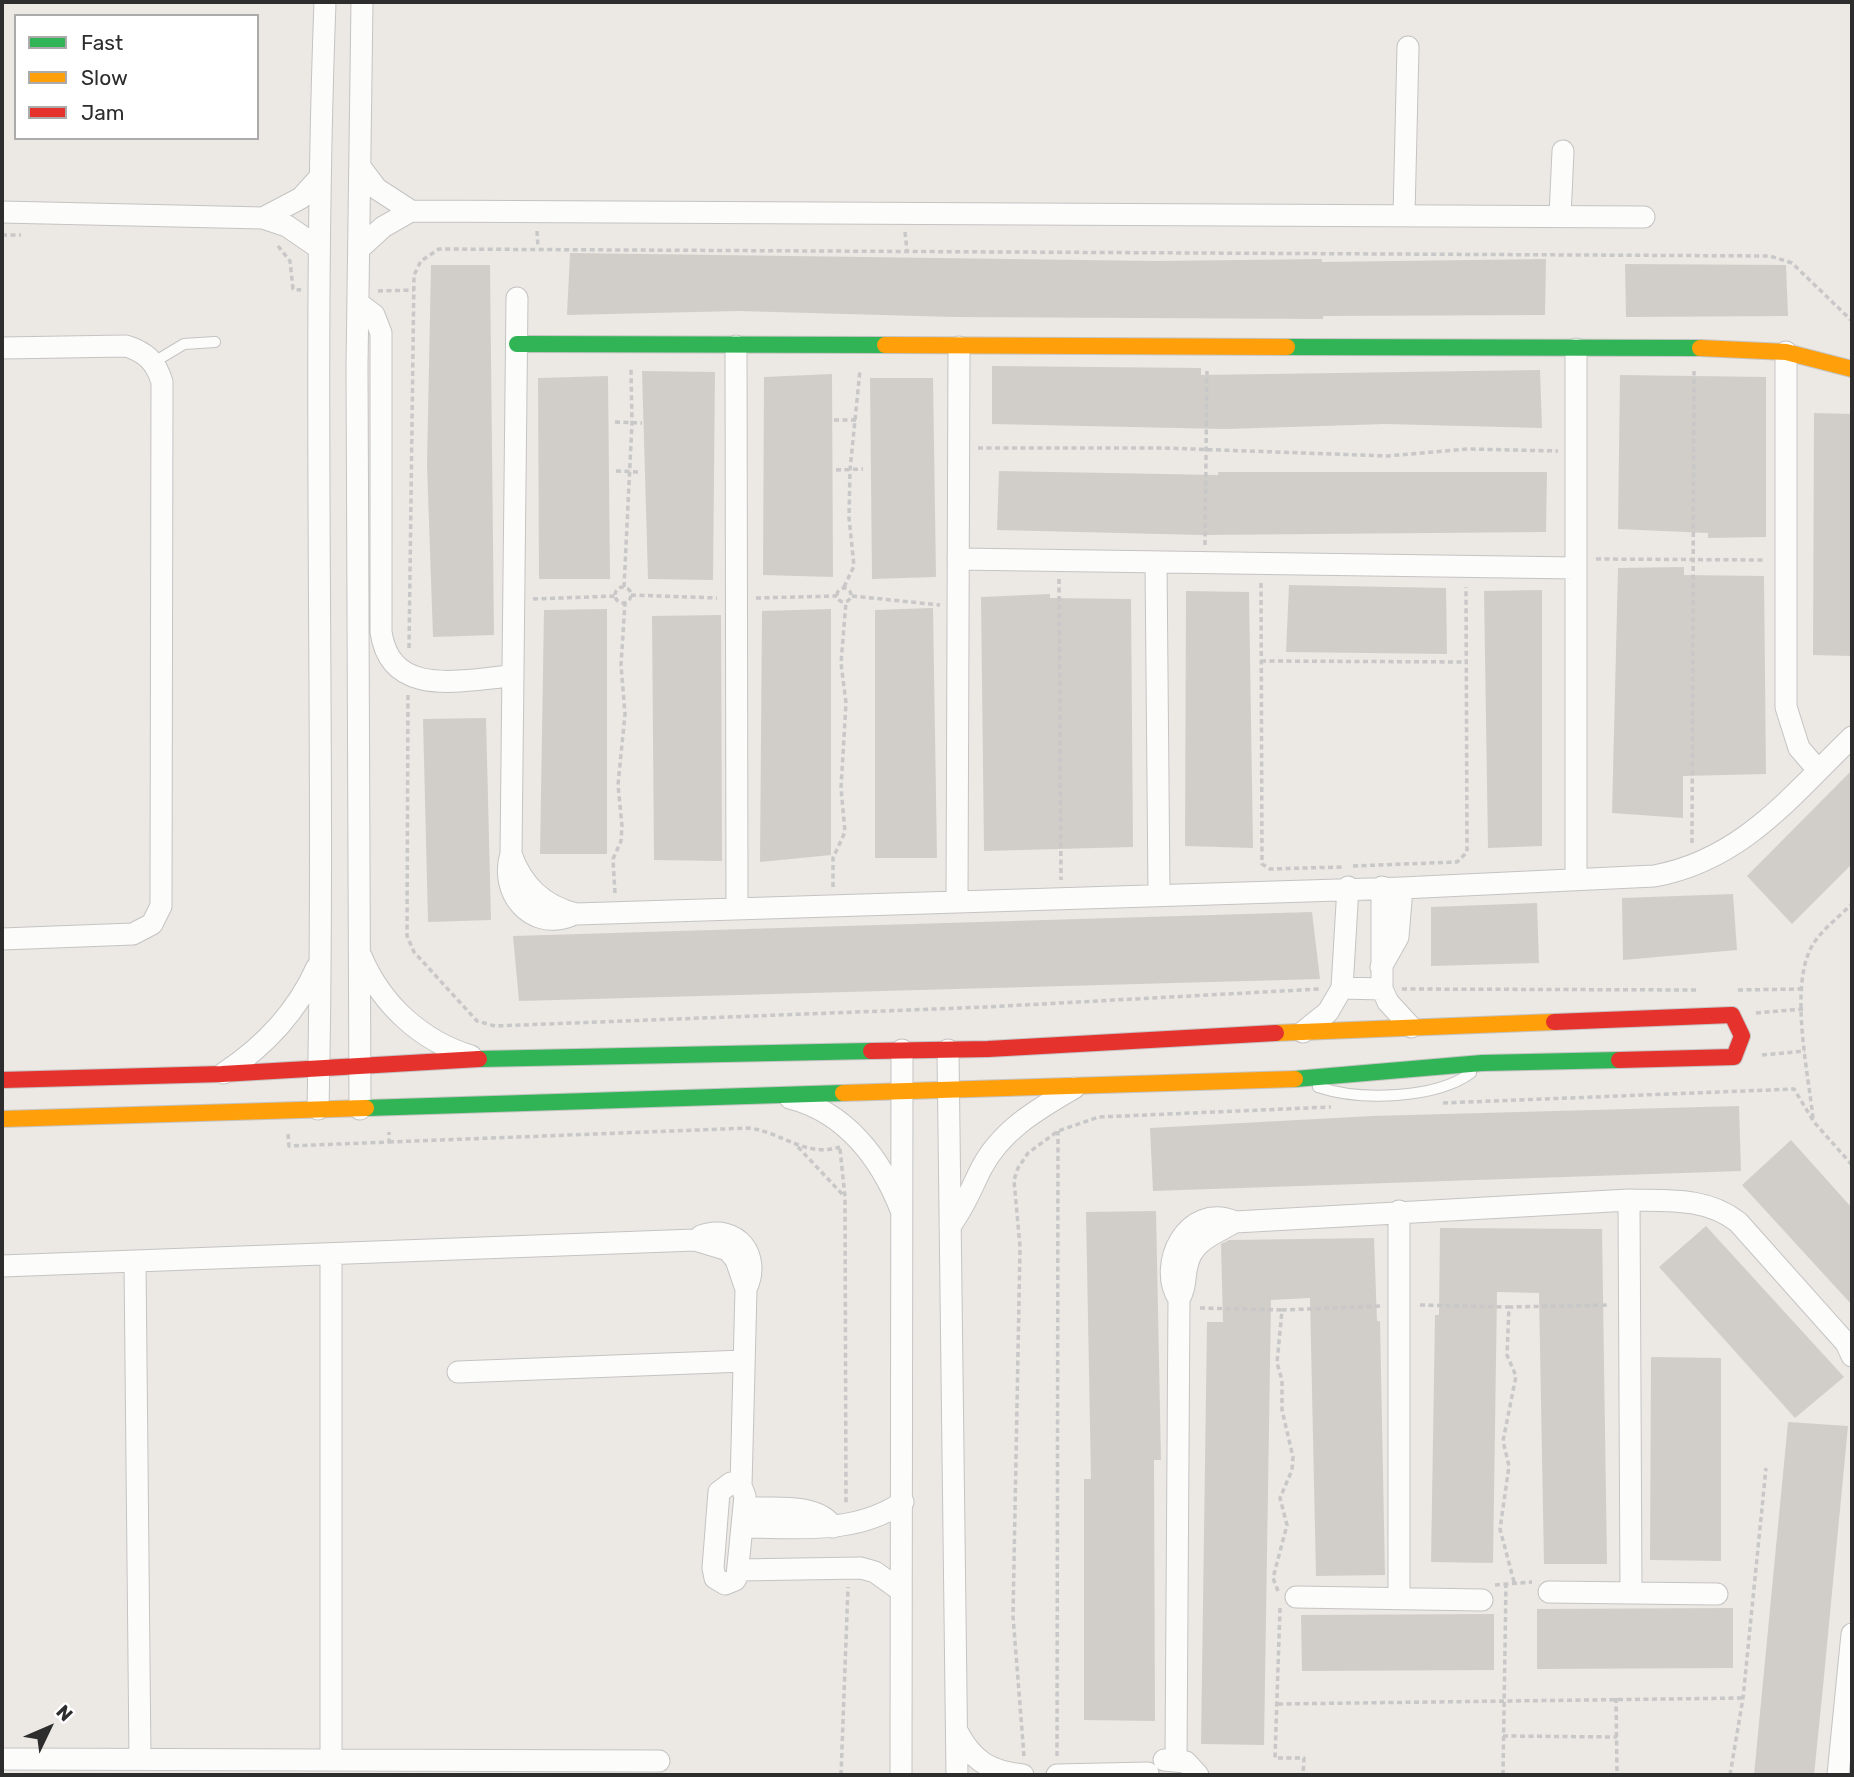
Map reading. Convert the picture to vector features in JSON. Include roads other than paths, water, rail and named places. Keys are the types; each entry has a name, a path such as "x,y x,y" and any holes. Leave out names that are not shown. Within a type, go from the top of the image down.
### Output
{"street":[{"path":"318,1109 321,959 319,248 325,2"},
{"path":"360,1109 358,298 362,2"},
{"path":"1404,215 1408,47"},
{"path":"1560,216 1563,151"},
{"path":"360,168 377,189 411,211"},
{"path":"263,218 295,203 320,177"},
{"path":"359,249 383,227 411,211 1644,217"},
{"path":"2,212 263,218 287,226 319,248"},
{"path":"358,298 374,315 381,333 381,632 386,652 408,675 434,681 513,676"},
{"path":"517,298 511,854 522,878 539,898 576,914 1349,887 1392,888 1654,876 1692,868 1735,846 1754,832 1852,737"},
{"path":"517,344 1694,348 1786,352 1852,369"},
{"path":"2,348 126,346 136,349 154,362 162,382 162,906 152,924 133,934 2,939"},
{"path":"736,346 737,909"},
{"path":"957,901 959,347"},
{"path":"1576,349 1576,879"},
{"path":"1786,352 1786,707 1796,741 1818,770"},
{"path":"958,559 1466,566 1576,563"},
{"path":"1156,562 1159,894"},
{"path":"1303,1032 1328,1012 1342,988 1349,887"},
{"path":"1392,888 1381,978 1388,1002 1411,1027"},
{"path":"358,948 376,985 402,1017 439,1042 480,1059"},
{"path":"222,1074 254,1052 281,1025 310,983 321,959"},
{"path":"1342,988 1381,978"},
{"path":"2,1080 222,1074 480,1059 948,1050 1411,1027 1732,1015 1742,1036 1734,1057 1482,1063 1295,1079 2,1119"},
{"path":"901,1775 904,1217 902,1050"},
{"path":"948,1050 957,1775"},
{"path":"950,1226 969,1198 981,1170 1004,1138 1029,1115 1079,1086"},
{"path":"778,1096 811,1106 883,1173 904,1217"},
{"path":"1629,1200 1631,1593"},
{"path":"1176,1759 1179,1303 1187,1264 1195,1248 1207,1236 1235,1222 1629,1200 1692,1202 1728,1214 1850,1348"},
{"path":"1399,1211 1399,1598"},
{"path":"2,1266 695,1240 728,1250 736,1260 746,1289 741,1486 746,1496 738,1570 730,1583 719,1582 713,1573 719,1492 731,1483 741,1486"},
{"path":"331,1254 331,1760"},
{"path":"135,1262 139,1759"},
{"path":"458,1372 744,1361"},
{"path":"743,1517 840,1527 878,1517 903,1502"},
{"path":"738,1570 849,1567 875,1572 900,1590"},
{"path":"1549,1592 1717,1594"},
{"path":"1296,1597 1482,1600"},
{"path":"1838,1775 1852,1633"},
{"path":"957,1731 974,1757 986,1766 1001,1773 1024,1769"},
{"path":"2,1759 659,1761"},
{"path":"1057,1775 1147,1774 1165,1760 1176,1759 1186,1762 1198,1775"}],"lane":[{"path":"154,362 184,344 215,342"},
{"path":"1295,1079 1355,1095 1426,1092 1451,1085 1482,1063"}]}
